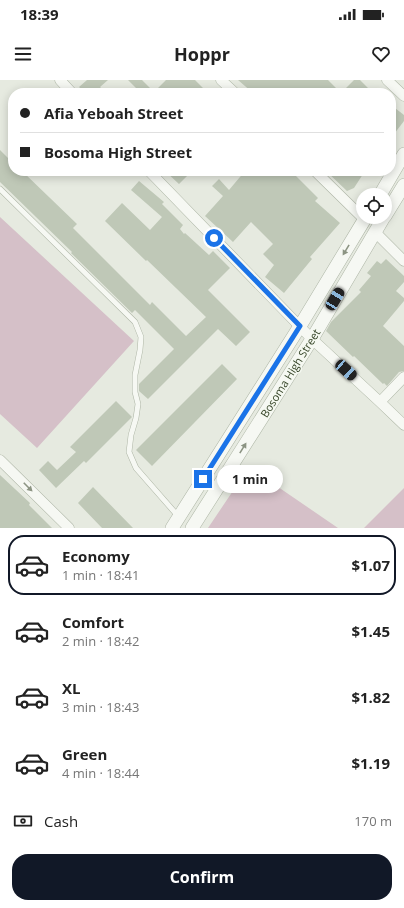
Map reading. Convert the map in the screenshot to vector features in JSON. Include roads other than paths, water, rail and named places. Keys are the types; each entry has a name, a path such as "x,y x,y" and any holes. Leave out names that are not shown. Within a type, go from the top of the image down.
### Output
{"street":[{"path":"60,80 67,88"},
{"path":"221,80 229,88"},
{"path":"387,80 396,88"},
{"path":"396,88 404,96"},
{"path":"396,168 404,154"},
{"path":"154,176 312,339 404,425"},
{"path":"320,176 356,209"},
{"path":"384,188 391,176"},
{"name":"Bosoma High Street","path":"392,205 404,185"},
{"name":"Bosoma High Street","path":"172,528 300,326 362,224"},
{"name":"Bosoma High Street","path":"192,528 312,339 380,224"},
{"path":"375,232 404,261"},
{"path":"380,402 404,377"},
{"path":"0,460 69,528"}],"lane":[{"path":"0,189 135,322 140,337 140,350 135,375 134,392 138,404 136,418 131,434 129,452 136,468 179,517"}]}
